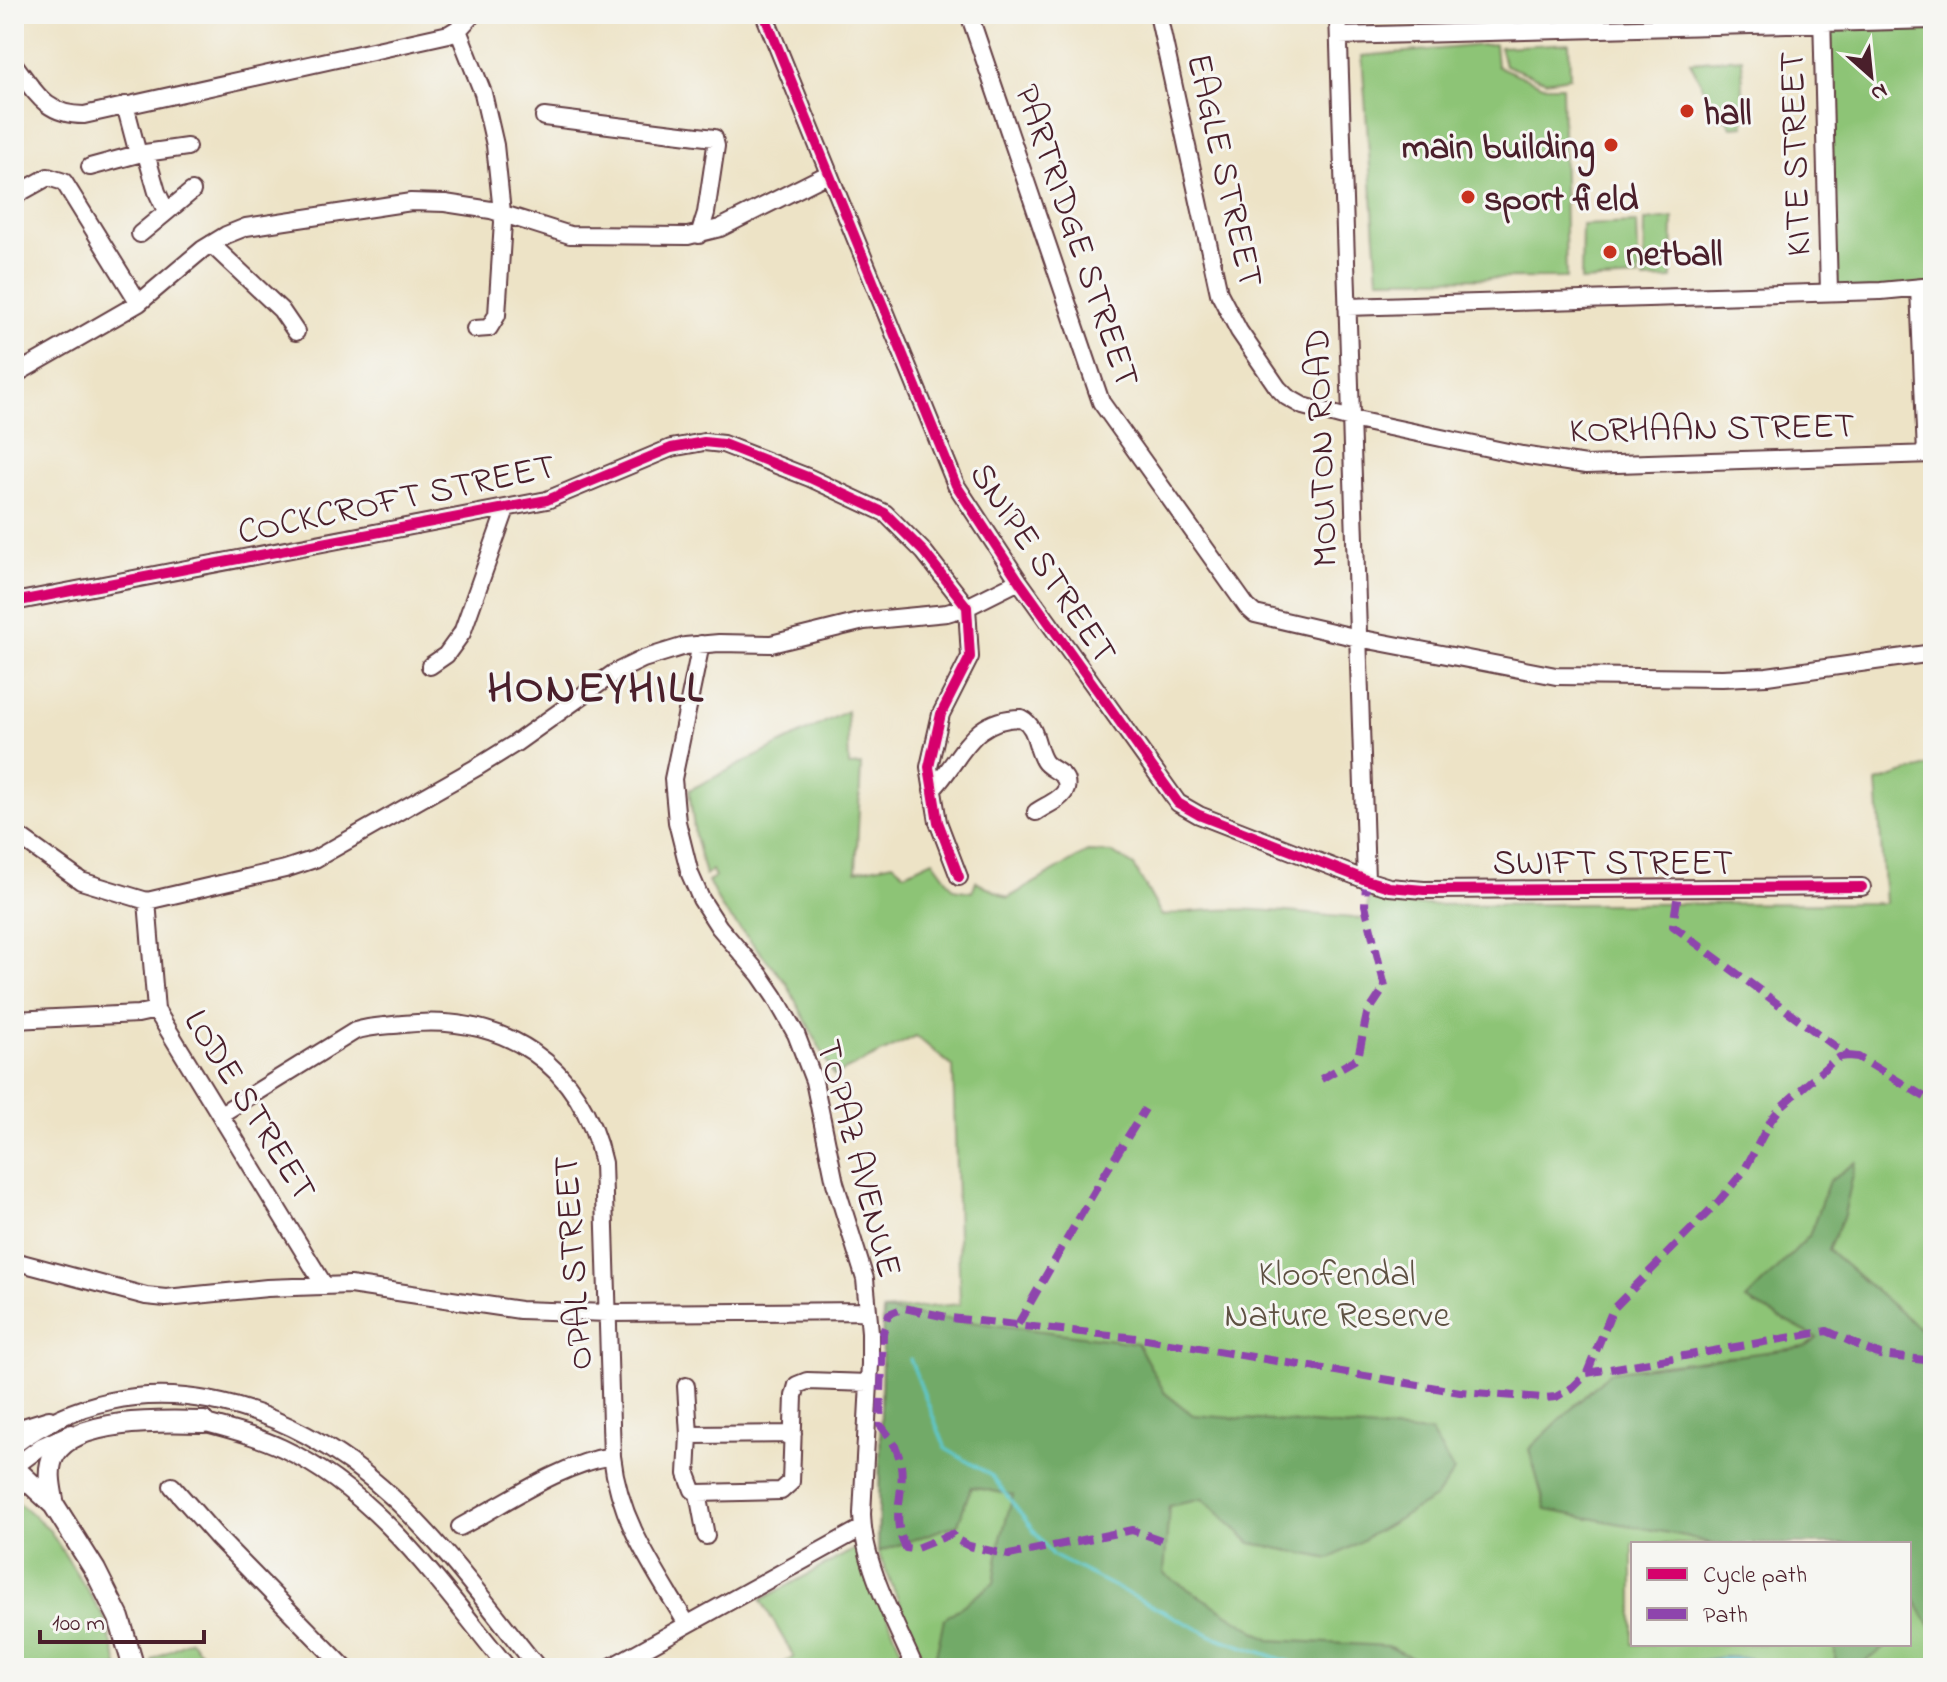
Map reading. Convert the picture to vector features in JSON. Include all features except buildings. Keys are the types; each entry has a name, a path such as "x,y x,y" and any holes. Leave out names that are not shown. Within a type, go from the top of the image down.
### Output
{"main road":[{"path":"58,1513 50,1480 52,1459 64,1445 96,1430 149,1420 204,1422"},
{"path":"14,1432 49,1421"},
{"path":"14,1467 58,1513 107,1592 134,1668"},
{"path":"14,1486 58,1513"}],"street":[{"path":"14,64 41,100 59,113 84,115 458,30 473,14"},
{"name":"SNIPE STREET","path":"764,14 952,478 1019,581 1178,803 1199,815 1366,880"},
{"name":"PARTRIDGE STREET","path":"969,14 1101,402 1249,609 1262,616 1358,638 1535,674 1581,677 1767,676 1933,653"},
{"name":"EAGLE STREET","path":"1158,14 1215,277 1226,309 1262,366 1287,397 1303,406 1351,419"},
{"name":"MOUTON ROAD","path":"1338,14 1366,880"},
{"path":"1339,36 1822,18 1933,20"},
{"name":"KITE STREET","path":"1822,18 1829,292"},
{"path":"458,30 491,121 502,213 497,315 489,328 475,329"},
{"path":"125,105 166,211"},
{"path":"544,117 714,138 716,146 708,200 699,235"},
{"path":"90,167 187,147"},
{"path":"14,375 139,303 211,244 234,231 255,225 397,202 456,204 502,213 570,235 699,235 720,228 828,174"},
{"path":"14,196 53,177 64,182 139,303"},
{"path":"140,234 192,191"},
{"path":"211,244 273,302 296,332"},
{"path":"1347,307 1926,287 1930,454"},
{"name":"KORHAAN STREET","path":"1351,419 1537,458 1586,465 1668,465 1930,454"},
{"name":"COCKCROFT STREET","path":"14,602 506,509 567,493 671,448 704,442 723,444 885,513 924,552 967,607"},
{"path":"430,666 446,655 462,633 506,509"},
{"path":"14,833 81,881 147,901 285,869 315,859 503,752 614,673 670,649 701,644 780,643 864,621 939,615 967,607 1019,581"},
{"path":"959,877 938,822 930,755 941,714 970,657 967,607"},
{"name":"TOPAZ AVENUE","path":"701,644 673,779 673,799 681,838 694,886 708,912 769,987 804,1053 818,1098 835,1183 865,1279 870,1332 862,1528 871,1563 915,1668"},
{"path":"932,790 972,736 985,726 1005,718 1021,718 1032,727 1045,763 1066,780 1062,795 1036,812"},
{"name":"SWIFT STREET","path":"1366,880 1389,887 1424,890 1862,887"},
{"name":"LODE STREET","path":"147,901 156,1010 324,1285"},
{"path":"14,1020 138,1014 156,1010"},
{"name":"OPAL STREET","path":"221,1114 363,1029 439,1022 478,1028 511,1037 560,1075 582,1108 603,1163 615,1484 627,1518 687,1624"},
{"path":"14,1261 146,1296 166,1298 350,1285 501,1308 608,1313 867,1311"},
{"path":"686,1386 689,1435 687,1474 693,1490 698,1493 787,1489 791,1482 794,1390 800,1383 869,1383"},
{"path":"14,1445 49,1421 72,1411 122,1398 177,1395 219,1401 287,1425 350,1462 398,1503 538,1668"},
{"path":"14,1467 42,1446 112,1419 166,1414 249,1435 284,1449 345,1486 399,1536 508,1668"},
{"path":"689,1435 793,1434"},
{"path":"460,1527 559,1474 612,1456"},
{"path":"172,1486 218,1538 345,1668"},
{"path":"698,1493 706,1536"},
{"path":"609,1668 862,1528"}],"green space":[{"path":"1933,20 1933,286 1829,292 1822,21"},
{"path":"1569,43 1570,77 1546,81 1505,65 1500,47"},
{"name":"sport field","path":"1495,44 1497,66 1546,86 1562,86 1566,278 1378,279 1362,56"},
{"path":"1742,58 1744,126 1731,127 1727,118 1720,120 1690,62"},
{"name":"netball","path":"1673,218 1672,279 1644,280 1645,221"},
{"name":"netball","path":"1637,223 1639,278 1581,281 1582,225"},
{"name":"Kloofendal Nature Reserve","path":"847,711 849,766 861,765 856,871 893,863 905,873 933,860 954,889 972,892 976,881 1008,898 1087,852 1113,853 1134,866 1162,916 1238,909 1365,919 1369,898 1397,905 1885,903 1877,782 1933,764 1933,1668 927,1668 878,1552 883,1311 960,1304 953,1067 916,1036 834,1076 786,982 721,907 708,881 715,877 712,870 705,875 695,836 689,790"},
{"path":"1856,1162 1844,1215 1828,1250 1933,1340 1933,1631 1912,1595 1911,1598 1911,1542 1706,1542 1546,1510 1529,1449 1610,1372 1805,1347 1817,1338 1746,1300 1809,1236 1829,1181"},
{"path":"883,1311 1137,1343 1165,1393 1193,1415 1431,1433 1454,1472 1436,1497 1330,1559 1251,1543 1203,1499 1169,1506 1164,1574 1270,1640 1388,1646 1433,1668 933,1668 944,1619 994,1583 1000,1542 1013,1495 971,1487 958,1524 878,1552"},
{"path":"14,1499 48,1528 104,1617 119,1668 14,1668"},
{"path":"860,1546 908,1668 776,1668 794,1657 761,1600"},
{"path":"190,1640 214,1668 154,1668 152,1660"},
{"path":"1835,1646 1888,1646 1857,1666 1835,1661"}],"water":[{"path":"1724,1657 1749,1658 1774,1668 1647,1668"}],"waterway":[{"path":"910,1359 946,1449 992,1476 1052,1555 1212,1636 1308,1668"}],"marked path":[{"path":"1321,1079 1358,1058 1367,1014 1385,987 1365,905 1366,880"},
{"path":"1587,1373 1613,1309 1718,1202 1744,1171 1771,1120 1782,1106 1832,1062 1848,1056 1673,926 1679,887"},
{"path":"1848,1056 1858,1057 1933,1102"},
{"path":"1018,1324 1145,1109"},
{"path":"1161,1540 1132,1530 1009,1555 969,1546 952,1534 914,1549 906,1548 898,1518 902,1474 900,1459 880,1425 883,1333 889,1314 904,1308 951,1318 1146,1339 1460,1392 1544,1398 1556,1397 1573,1387 1587,1373 1827,1331 1880,1355 1933,1361"}],"cycle path":[{"path":"764,14 956,485 1019,581 1178,803 1199,815 1389,887 1424,890 1862,887"},
{"path":"14,602 547,500 671,448 704,442 723,444 810,478 885,513 924,552 967,607 970,657 941,714 929,767 938,822 959,877"}],"place":[{"name":"hall","path":"1687,111"},
{"name":"main building","path":"1611,145"},
{"name":"sport field","path":"1468,197"},
{"name":"netball","path":"1610,252"}],"district":[{"name":"HONEYHILL","path":"596,686"}]}
